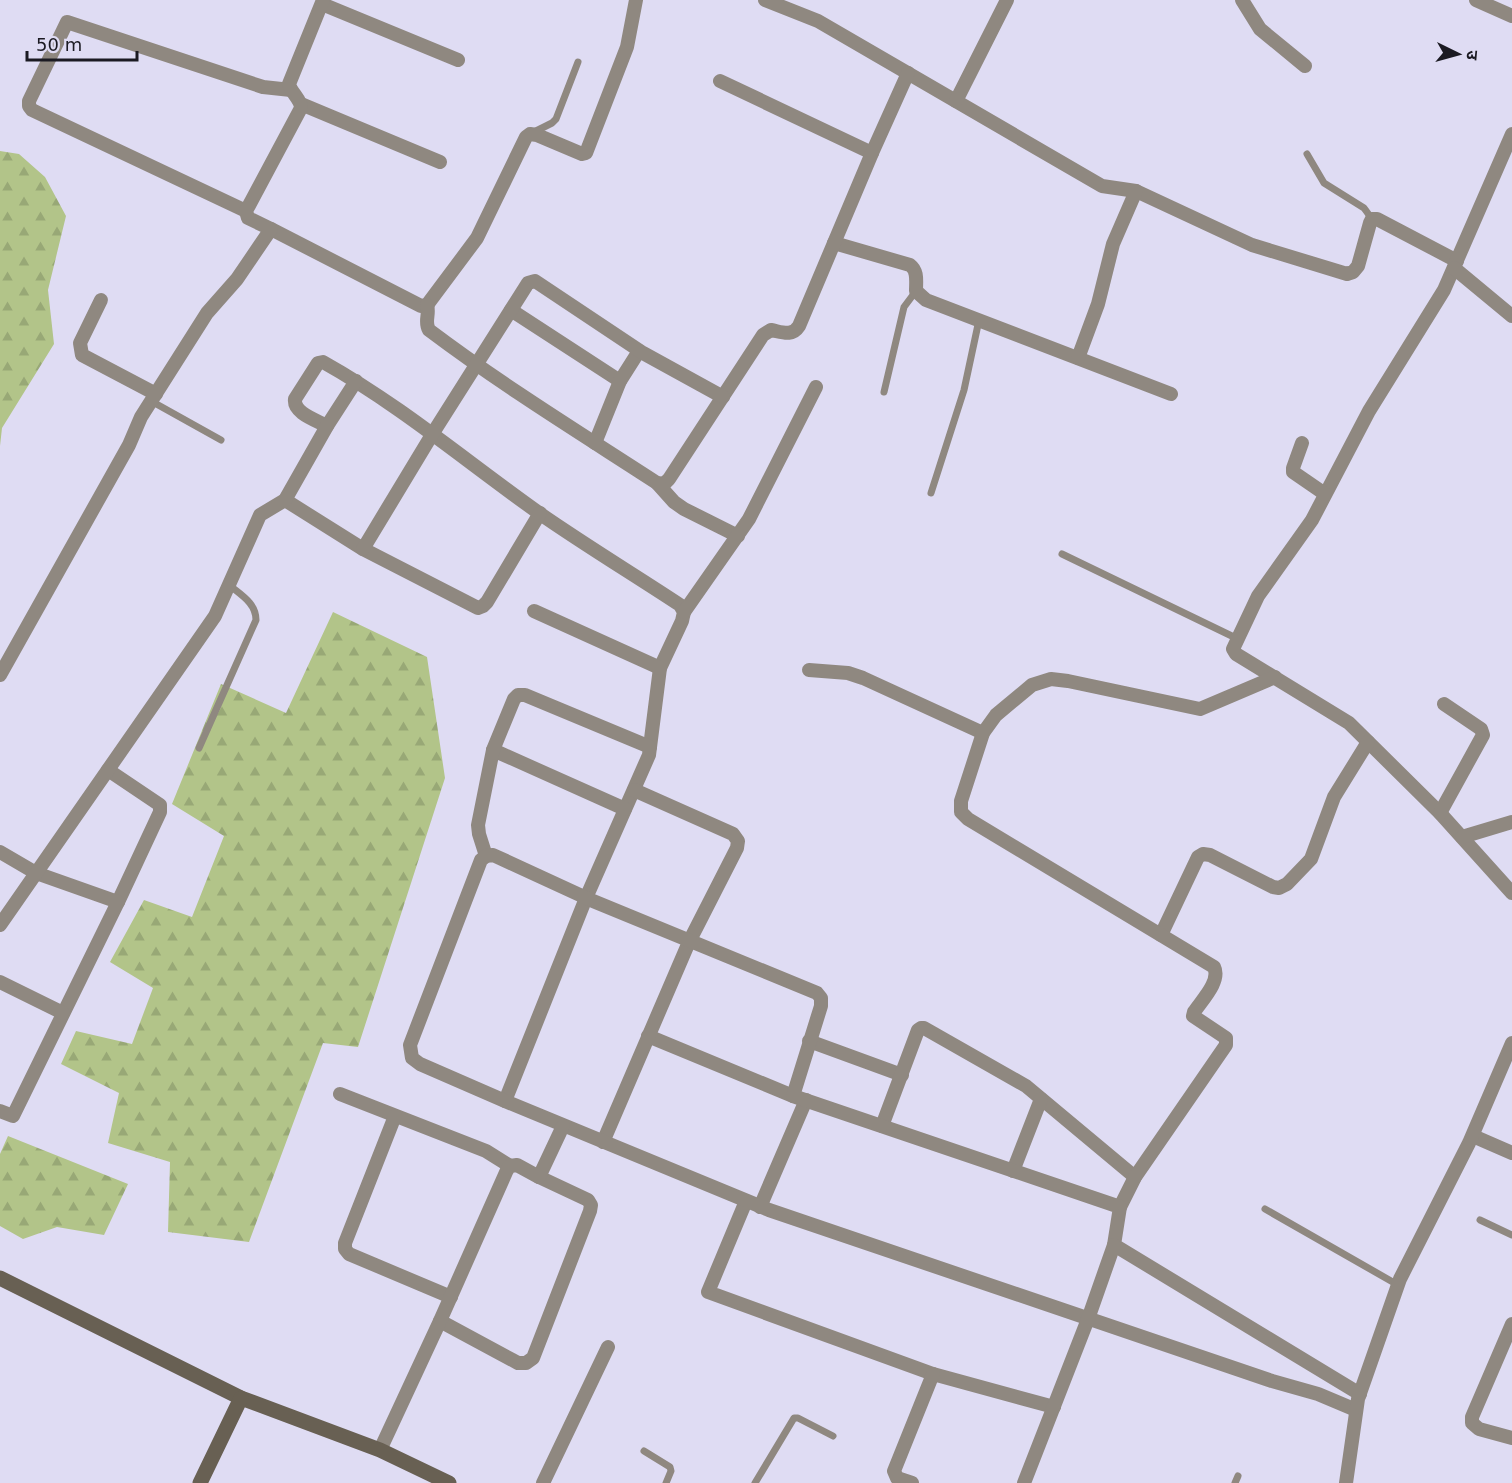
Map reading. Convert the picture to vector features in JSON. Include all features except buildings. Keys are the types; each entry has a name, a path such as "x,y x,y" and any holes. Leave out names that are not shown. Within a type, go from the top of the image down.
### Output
{"street":[{"path":"301,104 301,108 246,211 248,218 421,306 427,305 477,238 526,137 530,134 537,135 582,154 586,153 627,47 636,0"},
{"path":"765,0 818,21 1102,186 1136,191 1252,245 1347,274 1353,272 1358,266 1372,219 1377,219 1455,265 1512,316"},
{"path":"956,101 1007,0"},
{"path":"1242,0 1260,29 1305,66"},
{"path":"1476,0 1512,16"},
{"path":"440,162 301,104 289,84 322,2 458,60"},
{"path":"246,211 32,110 29,101 67,22 263,87 291,90"},
{"path":"657,483 664,484 669,479 767,331 795,332 908,73"},
{"path":"720,81 872,153"},
{"path":"1512,134 1444,290 1370,411 1312,520 1258,596 1233,652 1349,723 1440,813 1512,893"},
{"path":"1077,358 1098,304 1113,244 1136,191"},
{"path":"0,675 129,445 153,397 207,313 237,279 271,229"},
{"path":"834,243 910,265 914,268 916,275 916,291 926,300 1171,394"},
{"path":"363,549 528,283 536,281 639,351 723,397"},
{"path":"101,300 80,343 82,355 153,397"},
{"path":"427,305 429,330 476,365 657,483 684,509 738,536"},
{"path":"511,310 620,381"},
{"path":"595,443 620,381 639,351"},
{"path":"327,426 297,409 294,404 318,363 323,362 356,381 433,433 540,513 680,605 684,612"},
{"path":"0,925 215,616 260,515 285,500 327,426 356,381"},
{"path":"505,1101 586,898 649,754 660,668 684,612 738,536 754,509 816,387"},
{"path":"1302,444 1293,472 1325,494"},
{"path":"285,500 363,549 478,608 487,602 540,513"},
{"path":"534,611 660,668"},
{"path":"809,669 848,673 862,678 983,733"},
{"path":"1024,1483 1088,1319 1114,1245 1120,1208 1135,1177 1226,1045 1226,1038 1193,1016 1216,979 1217,973 1214,967 968,819 961,812 961,801 983,733 996,715 1032,685 1051,679 1200,709 1275,677"},
{"path":"486,856 478,825 494,750 513,699 518,695 525,695 650,747"},
{"path":"1440,813 1483,735 1481,729 1444,704"},
{"path":"1161,935 1198,857 1203,854 1210,855 1273,887 1279,888 1287,884 1311,859 1334,797 1368,742"},
{"path":"494,750 625,809"},
{"path":"0,1111 13,1116 160,812 160,805 108,770"},
{"path":"603,1142 688,942 737,848 738,841 733,834 634,790"},
{"path":"1462,837 1512,822"},
{"path":"1,854 36,873 118,902"},
{"path":"760,1207 800,1098 809,1041 821,1006 821,998 817,993 688,942 493,855 486,856 481,860 410,1045 412,1058 420,1064 760,1207 1088,1319 1318,1394 1356,1410"},
{"path":"0,982 63,1013"},
{"path":"882,1126 918,1030 924,1028 1026,1086 1135,1177"},
{"path":"648,1036 800,1098 1120,1208"},
{"path":"809,1041 902,1075"},
{"path":"1346,1483 1360,1394 1398,1285 1473,1136 1512,1043"},
{"path":"340,1094 486,1151 510,1166 517,1165 588,1200 591,1205 532,1358 526,1363 518,1363 440,1321"},
{"path":"1013,1171 1041,1099"},
{"path":"395,1116 345,1243 345,1250 349,1254 451,1297"},
{"path":"539,1177 563,1125"},
{"path":"1473,1136 1512,1153"},
{"path":"380,1450 510,1166"},
{"path":"746,1201 708,1292 933,1374 1054,1407"},
{"path":"1114,1245 1360,1394"},
{"path":"0,1278 241,1398 380,1450 449,1483"},
{"path":"1511,1330 1472,1417 1472,1423 1479,1429 1512,1438"},
{"path":"543,1483 608,1347"},
{"path":"912,1483 897,1478 894,1471 933,1374"},
{"path":"200,1483 241,1398"}],"lane":[{"path":"530,134 552,123 555,119 578,62"},
{"path":"1307,154 1324,183 1364,208 1372,219"},
{"path":"884,392 904,307 916,291"},
{"path":"931,493 964,390 979,320"},
{"path":"153,397 221,440"},
{"path":"1062,554 1238,639"},
{"path":"200,748 256,621 256,613 252,605 229,585"},
{"path":"1264,1209 1398,1285"},
{"path":"1480,1220 1512,1235"},
{"path":"755,1483 794,1418 833,1436"},
{"path":"644,1451 670,1467 671,1471 666,1483"}],"green space":[{"path":"0,151 19,154 45,177 66,216 48,290 54,344 2,428 0,446"},
{"path":"333,612 427,657 445,778 358,1047 323,1043 249,1242 168,1232 170,1162 108,1143 119,1093 61,1064 76,1031 132,1044 153,988 110,962 144,900 192,917 224,836 172,804 221,684 286,713"},
{"path":"8,1136 128,1184 104,1235 57,1227 23,1239 0,1226 0,1154"}]}
